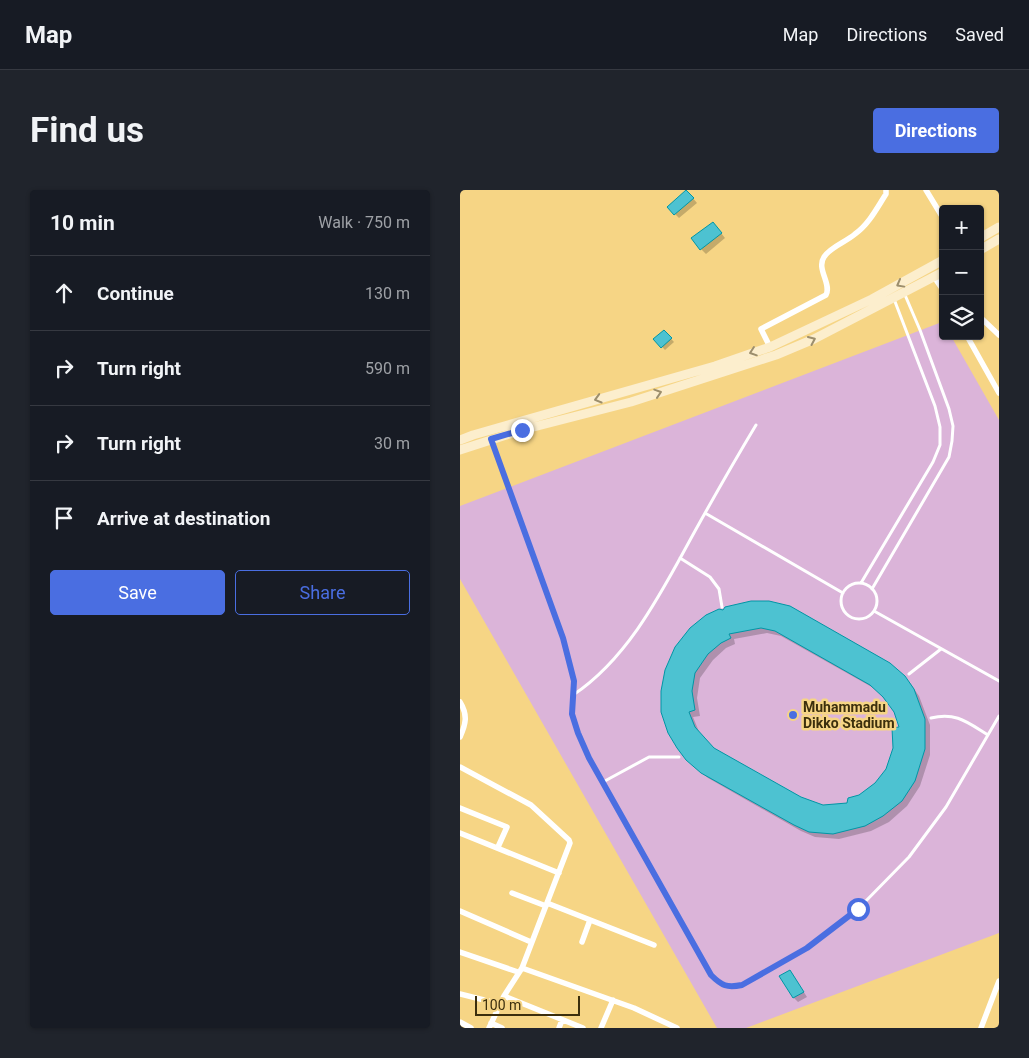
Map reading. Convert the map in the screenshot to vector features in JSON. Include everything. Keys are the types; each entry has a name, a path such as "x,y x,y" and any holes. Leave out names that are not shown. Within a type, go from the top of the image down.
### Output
{"main road":[{"path":"984,236 999,227"},
{"path":"984,248 999,239"},
{"path":"460,440 715,366 770,347 872,299 939,262"},
{"path":"460,450 522,430 631,402 776,356 894,299 939,274"}],"street":[{"path":"770,347 761,329 826,295 828,289 822,264 824,256 855,234 868,222 886,194 886,190"},
{"path":"926,190 939,211"},
{"path":"934,277 939,284"},
{"path":"984,321 999,335"},
{"path":"969,340 999,393"},
{"path":"460,702 466,718 460,737"},
{"path":"460,767 531,805 569,840 569,846 559,873 520,970 504,996 490,1026 502,1028"},
{"path":"460,808 507,828 498,847"},
{"path":"460,833 559,873"},
{"path":"512,893 654,945"},
{"path":"460,911 531,942"},
{"path":"582,942 590,920"},
{"path":"460,952 613,1000 677,1028"},
{"path":"981,1028 999,981"},
{"path":"460,994 500,1004"},
{"path":"504,996 583,1028"},
{"path":"601,1028 613,1000"},
{"path":"559,1028 562,1020"},
{"path":"460,1022 472,1028"}],"lane":[{"path":"872,589 949,457 952,441 953,426 949,409 920,330 904,293"},
{"path":"861,583 933,462 940,444 940,427 935,406 894,299"},
{"path":"574,695 587,686 632,635 652,608 756,425"},
{"path":"491,439 563,638 574,681 572,714 578,733 603,782 711,975 719,982 730,987 742,985 807,948 858,909 909,857 946,807 999,716"},
{"path":"705,513 843,593"},
{"path":"680,558 710,577 719,589 722,608"},
{"path":"861,583 872,589 876,597 874,611 863,618 849,616 842,606 843,593 853,584 861,583"},
{"path":"874,611 999,681"},
{"path":"909,674 941,648"},
{"path":"930,718 944,715 955,717 988,735"},
{"path":"603,782 649,757 679,757"}],"shaded area":[{"path":"939,323 939,340 953,340 999,420 999,933 746,1028 717,1028 460,579 460,506"}],"building":[{"path":"686,190 694,198 674,215 667,207"},
{"path":"713,222 722,233 700,250 691,238"},
{"path":"664,330 672,338 661,348 653,339"},
{"path":"751,601 769,601 790,606 890,663 905,676 914,689 925,719 925,749 915,781 902,801 883,816 865,826 833,834 809,832 701,773 686,760 668,733 661,712 661,691 665,670 675,647 690,628 706,615 719,609 723,610 725,607","holes":["761,628 775,631 870,685 883,697 894,712 899,727 892,728 893,748 886,769 875,783 859,795 848,798 847,803 823,805 801,797 714,748 695,727 689,712 695,710 692,691 695,673 708,654 721,643 731,638 729,634"]},
{"path":"790,970 804,992 793,998 779,976"}],"place":[{"name":"Muhammadu Dikko Stadium","path":"793,715"}],"route":[{"path":"522,430 491,439 563,638 574,681 572,714 578,733 589,758 711,975 719,982 730,987 742,985 807,948 858,909"}]}
